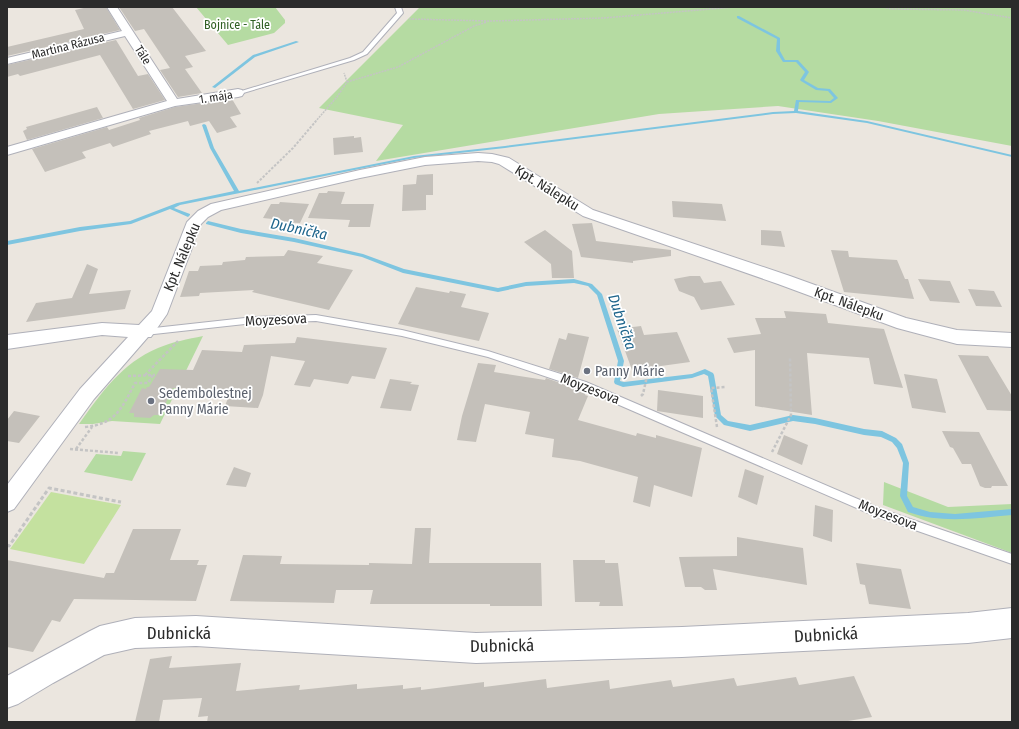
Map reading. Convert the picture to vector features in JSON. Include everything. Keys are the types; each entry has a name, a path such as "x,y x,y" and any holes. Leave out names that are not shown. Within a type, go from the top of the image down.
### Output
{"street":[{"name":"Tále","path":"112,7 174,103"},
{"name":"Martina Rázusa","path":"7,61 129,32"},
{"name":"1. mája","path":"7,151 174,103 238,93"},
{"name":"Kpt. Nálepku","path":"145,332 159,314 194,222 203,214 216,207 360,174 425,162 478,157 504,161 588,213 784,280 903,324 956,337 1012,340"},
{"name":"Moyzesova","path":"7,342 102,329 145,332"},
{"path":"7,502 87,394 145,332"},
{"name":"Dubnická","path":"7,693 42,672 100,641 135,633 196,631 476,648 682,642 968,628 1012,623"}],"lane":[{"name":"1. mája","path":"238,93 352,59 365,53 400,13 398,7"},
{"name":"Moyzesova","path":"145,332 254,320 316,318 402,334 488,354 583,385 878,513 1012,559"}],"path":[{"path":"390,25 407,19 490,21 604,18 734,7"},
{"path":"883,7 890,9 964,10 1012,18"},
{"path":"256,186 258,181 293,148 337,97 347,82 398,67 474,26 490,21"},
{"path":"335,64 344,71 347,82"},
{"path":"146,375 191,328"},
{"path":"766,464 791,415 790,357"},
{"path":"108,421 117,415 134,383 148,383 153,375"},
{"path":"645,385 647,376"},
{"path":"719,444 711,388 726,387"},
{"path":"76,450 92,427"},
{"path":"47,448 120,453"},
{"path":"7,545 9,546 49,488 121,502"}],"green space":[{"name":"Bojnice - Tále","path":"196,7 275,7 285,20 285,23 274,33 228,45"},
{"path":"420,7 1012,7 1012,146 878,121 778,106 659,114 376,161 403,125 319,108"},
{"path":"203,336 160,424 112,421 93,424 79,424 113,380 123,370 145,354 163,346"},
{"path":"123,451 146,453 132,481 84,472 96,454 121,456"},
{"path":"884,482 948,507 1012,504 1012,553 883,505"},
{"path":"51,492 121,505 84,564 10,549"}],"building":[{"path":"88,7 106,7 120,30 7,56 7,47 84,29 75,10"},
{"path":"119,7 172,7 206,51 185,56 193,67 185,69 202,93 178,97 160,70 170,68 144,29 135,31"},
{"path":"116,40 138,76 148,74 165,100 133,109 100,55 20,76 18,74 7,77 7,65"},
{"path":"232,99 241,114 230,117 237,127 217,133 209,121 190,126 188,121 149,131 151,134 113,147 110,143 82,152 86,158 45,172 32,149 107,127 109,130 140,120 139,118 175,107"},
{"path":"97,107 103,118 27,140 23,131 27,129 26,127"},
{"path":"354,136 354,138 361,137 363,152 334,155 333,138"},
{"path":"433,174 433,195 426,195 426,210 402,211 403,185 416,184 417,175"},
{"path":"328,191 345,192 341,204 374,204 370,227 348,227 350,220 308,218 319,193 327,193"},
{"path":"672,201 722,204 726,221 673,217"},
{"path":"280,202 309,204 300,223 281,222 282,220 263,218 271,204 279,204"},
{"path":"592,223 596,241 671,250 671,256 633,261 633,263 581,257 572,224"},
{"path":"545,230 572,251 574,278 552,278 551,264 524,242"},
{"path":"761,230 781,231 785,247 761,245"},
{"path":"288,250 323,256 317,263 353,270 329,310 252,292 254,290 200,293 199,296 180,297 189,271 198,271 200,266 222,265 223,262 245,260 246,257 284,256"},
{"path":"831,250 848,251 849,257 897,260 905,279 908,279 914,299 844,292"},
{"path":"87,264 98,269 89,294 131,290 125,309 26,322 36,303 72,298"},
{"path":"700,276 704,283 721,281 735,305 701,310 694,297 679,291 674,279"},
{"path":"918,279 950,281 960,303 930,301"},
{"path":"416,287 449,293 450,291 466,294 461,307 489,313 479,341 398,324"},
{"path":"968,289 994,291 1002,307 976,306"},
{"path":"784,311 826,314 828,323 884,329 903,388 874,384 869,358 807,353 812,415 755,406 755,350 734,353 727,338 761,334 755,318 786,318"},
{"path":"641,326 644,335 677,332 690,362 632,370 617,329"},
{"path":"568,333 589,337 578,378 549,369 559,338 566,340"},
{"path":"297,337 387,348 375,379 352,376 348,384 314,379 310,387 294,385 305,361 271,356 263,395 258,408 225,406 231,390 173,388 160,415 154,415 150,418 134,417 134,413 129,413 142,388 146,389 149,387 160,369 193,370 202,350 242,352 244,345 295,343"},
{"path":"958,355 988,356 1012,396 1012,411 987,410"},
{"path":"478,363 496,365 494,372 545,380 546,378 586,392 585,395 588,396 578,420 636,436 637,433 656,438 656,435 702,448 692,497 654,485 650,507 633,502 638,477 580,461 552,457 554,439 525,434 530,412 485,404 476,442 457,440 462,416"},
{"path":"904,374 937,379 946,413 912,408"},
{"path":"390,379 412,382 410,384 419,385 411,411 380,408"},
{"path":"658,390 703,396 703,418 657,411"},
{"path":"14,411 40,416 19,443 7,441 7,420"},
{"path":"942,431 979,432 1008,486 992,486 991,488 985,488 980,486 971,464 962,464 953,448 950,447"},
{"path":"784,435 808,445 802,465 777,454"},
{"path":"234,467 251,473 246,487 226,485"},
{"path":"745,469 764,476 757,505 738,497"},
{"path":"815,505 833,510 832,542 813,536"},
{"path":"415,528 431,528 429,563 541,563 542,606 490,606 490,604 370,604 373,590 336,590 334,603 230,601 243,555 282,556 280,564 412,564"},
{"path":"133,529 181,529 170,560 199,560 197,565 207,565 196,601 74,599 60,622 52,620 33,652 7,647 7,560 104,578 106,573 114,573"},
{"path":"737,537 803,548 807,585 713,569 717,590 705,590 701,587 685,587 679,557 737,556"},
{"path":"573,560 605,560 605,563 618,563 623,606 599,606 600,602 575,602"},
{"path":"856,563 901,569 911,609 869,604 865,585 860,584"},
{"path":"172,656 169,668 241,663 236,691 300,685 299,690 357,684 357,689 403,685 403,689 421,687 421,690 484,682 484,687 546,679 547,688 609,680 610,689 671,680 673,687 734,678 737,686 796,677 799,685 854,676 872,717 842,722 207,722 208,716 198,717 202,698 163,700 159,722 135,722 150,659"}],"waterway":[{"path":"738,17 779,39 778,51 784,61 797,61 807,72 802,80 817,89 829,90 836,98 831,102 797,101 796,112"},
{"path":"214,87 254,56 297,42"},
{"path":"7,243 80,229 131,222 179,204 414,157 773,113 796,112"},
{"path":"796,112 867,122 1012,156"},
{"path":"204,125 212,148 237,192"},
{"name":"Dubnička","path":"171,208 188,215"},
{"name":"Dubnička","path":"208,223 241,231 294,240 363,256 403,271 498,290 526,284 574,281 590,285 599,294 621,361 617,382 623,385 692,376 705,371 711,375 718,416 726,423 750,428 793,418 815,421 864,432 882,434 894,440 900,446 906,463 903,496 911,510 930,515 955,517 1012,512"}],"place":[{"name":"Panny Márie","path":"587,371"},
{"name":"Sedembolestnej Panny Márie","path":"151,401"}]}
